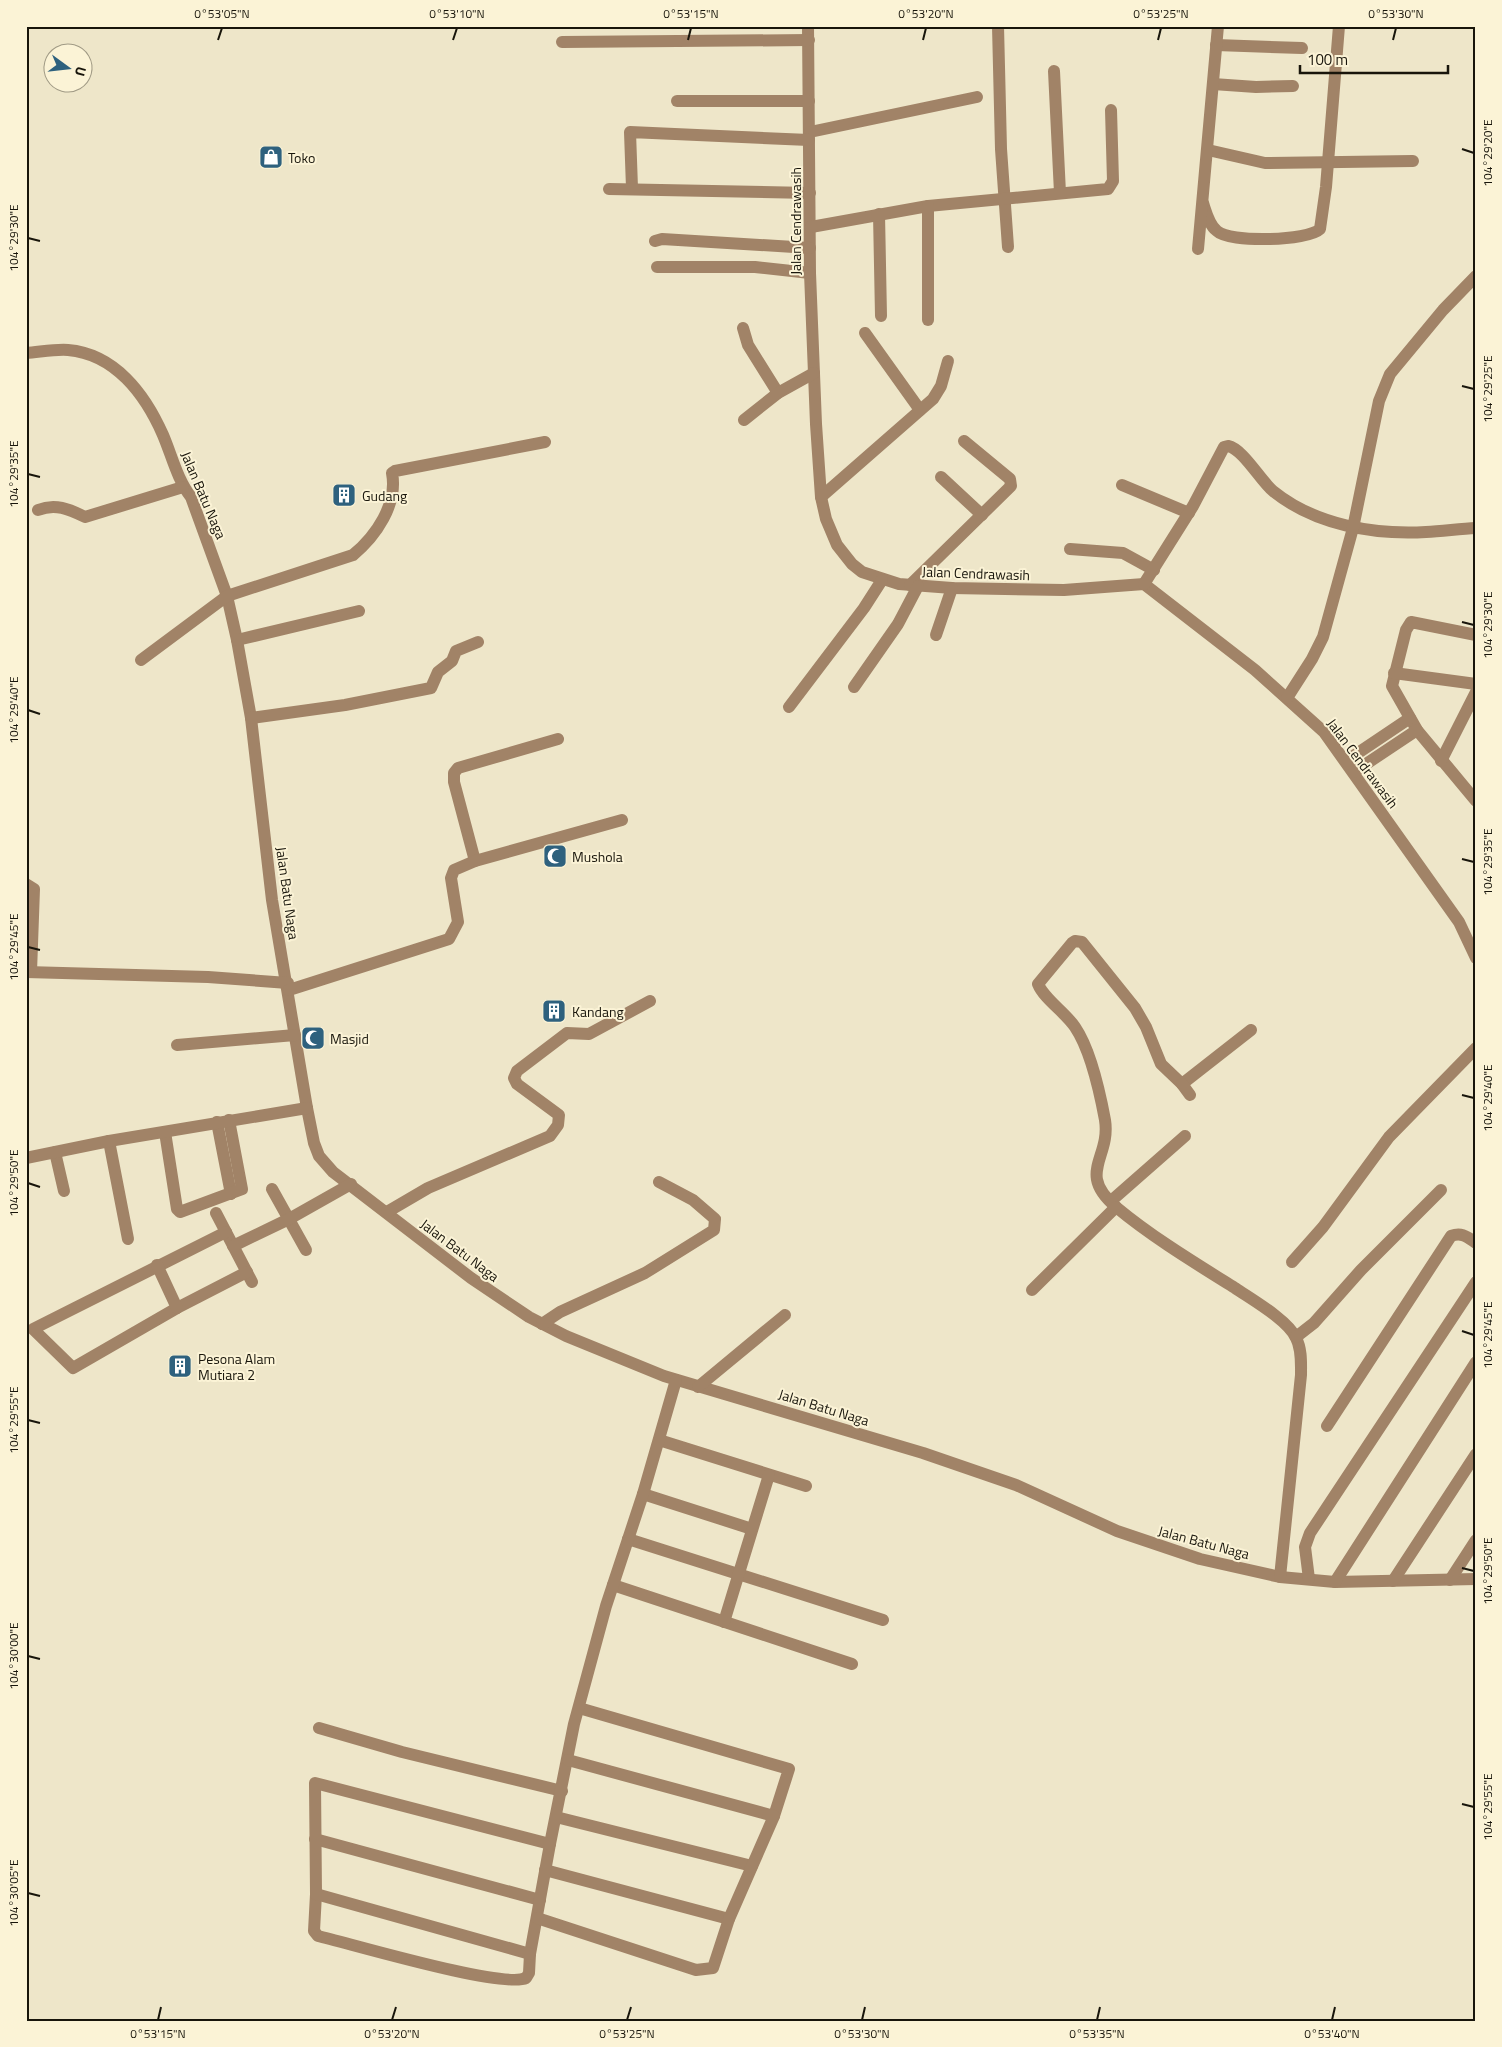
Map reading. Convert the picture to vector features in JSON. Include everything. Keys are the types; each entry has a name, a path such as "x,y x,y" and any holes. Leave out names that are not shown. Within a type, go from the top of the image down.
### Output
{"street":[{"name":"Jalan Cendrawasih","path":"808,26 810,273 821,497 832,535 845,557 862,572 882,580 914,586 1064,590 1144,584 1225,646 1324,732 1459,922 1476,958"},
{"path":"998,26 1001,149 1008,246"},
{"path":"1198,249 1218,26"},
{"path":"1203,203 1213,227 1225,236 1273,239 1315,234 1321,224 1339,26"},
{"path":"562,42 809,40"},
{"path":"1216,45 1302,48"},
{"path":"1054,71 1060,193"},
{"path":"1213,84 1235,87 1293,86"},
{"path":"632,188 630,132 810,136 977,97"},
{"path":"677,101 809,101"},
{"path":"810,227 928,206 1104,190 1110,187 1113,181 1111,110"},
{"path":"1208,150 1265,163 1413,161"},
{"path":"609,189 810,193"},
{"path":"928,206 928,320"},
{"path":"879,214 881,316"},
{"path":"655,241 662,238 810,248"},
{"path":"657,267 755,267 810,273"},
{"path":"1287,698 1312,659 1323,636 1353,528 1379,400 1390,374 1443,310 1476,276"},
{"path":"743,328 748,345 778,393"},
{"path":"865,333 920,410"},
{"name":"Jalan Batu Naga","path":"26,352 66,350 92,354 112,364 126,378 148,408 162,433 183,486 191,498 228,596 251,718 272,900 288,986 307,1108 314,1143 323,1162 471,1278 542,1324 607,1354 676,1380 923,1453 1016,1485 1092,1520 1170,1550 1280,1577 1335,1582 1476,1579"},
{"path":"821,497 920,410 939,390 948,361"},
{"path":"744,420 778,393 814,373"},
{"path":"854,687 898,624 914,586 1010,488 1011,482 964,441"},
{"path":"141,660 228,596 353,556 368,543 392,502 394,488 392,473 395,471 545,442"},
{"path":"1144,584 1189,513 1224,447 1230,446 1236,449 1262,481 1283,498 1314,515 1353,528 1425,533 1476,528"},
{"path":"941,477 982,515"},
{"path":"1122,485 1189,513"},
{"path":"38,510 49,506 70,510 85,517 183,486"},
{"path":"1070,550 1123,553 1154,570"},
{"path":"790,706 864,608 882,580"},
{"path":"936,635 952,588"},
{"path":"237,640 359,611"},
{"path":"1476,635 1411,622 1406,630 1394,673 1392,688 1417,730 1441,761 1476,800"},
{"path":"251,718 345,705 431,688 438,672 452,660 456,651 478,642"},
{"path":"1394,673 1476,684"},
{"path":"1441,761 1476,692"},
{"path":"1346,761 1410,718"},
{"path":"1354,772 1417,730"},
{"path":"475,861 454,782 454,774 458,768 558,739"},
{"path":"26,884 34,889 29,972 208,977 288,986 449,939 458,922 451,876 454,870 475,861 622,820"},
{"path":"1190,1095 1182,1084 1160,1064 1146,1027 1136,1008 1086,944 1075,941 1038,985 1075,1028 1084,1046 1106,1126 1096,1181 1113,1204 1213,1274 1258,1301 1296,1337 1301,1361 1301,1376 1280,1577"},
{"path":"387,1212 428,1188 550,1136 558,1124 558,1115 516,1084 514,1078 516,1071 567,1033 589,1034 650,1001"},
{"path":"1182,1084 1251,1030"},
{"path":"176,1045 295,1035"},
{"path":"1292,1262 1323,1228 1389,1138 1476,1048"},
{"path":"26,1158 109,1141 307,1108"},
{"path":"166,1132 178,1211 181,1212 242,1189 223,1121"},
{"path":"1032,1290 1113,1204 1185,1136"},
{"path":"109,1141 128,1239"},
{"path":"55,1152 64,1191"},
{"path":"542,1324 560,1312 645,1273 714,1230 715,1220 694,1200 659,1182"},
{"path":"233,1246 289,1219 351,1184"},
{"path":"272,1188 306,1250"},
{"path":"1296,1337 1314,1323 1361,1270 1441,1190"},
{"path":"216,1213 226,1232 249,1277 177,1308 73,1368 33,1329 226,1232"},
{"path":"1327,1426 1451,1236 1458,1233 1476,1243"},
{"path":"157,1265 177,1308"},
{"path":"1309,1579 1305,1547 1310,1533 1476,1282"},
{"path":"698,1387 785,1315"},
{"path":"1335,1582 1476,1362"},
{"path":"550,1844 315,1783 316,1894 314,1931 318,1936 469,1974 509,1980 526,1978 529,1973 530,1954 550,1844 579,1708 613,1585 643,1494 676,1380"},
{"path":"659,1440 806,1486"},
{"path":"1393,1582 1476,1454"},
{"path":"724,1622 769,1475"},
{"path":"643,1494 752,1529"},
{"path":"628,1539 884,1620"},
{"path":"1450,1580 1476,1540"},
{"path":"613,1585 852,1664"},
{"path":"537,1918 696,1970 712,1968 730,1919 774,1816 789,1769 579,1708"},
{"path":"319,1728 402,1752 562,1791"},
{"path":"568,1760 774,1816"},
{"path":"556,1817 752,1866"},
{"path":"315,1839 540,1900"},
{"path":"546,1870 730,1919"},
{"path":"316,1894 530,1954"}],"place":[{"name":"Toko","path":"271,157"},
{"name":"Gudang","path":"344,495"},
{"name":"Mushola","path":"555,856"},
{"name":"Kandang","path":"554,1011"},
{"name":"Masjid","path":"313,1038"},
{"name":"Pesona Alam Mutiara 2","path":"180,1366"}]}
